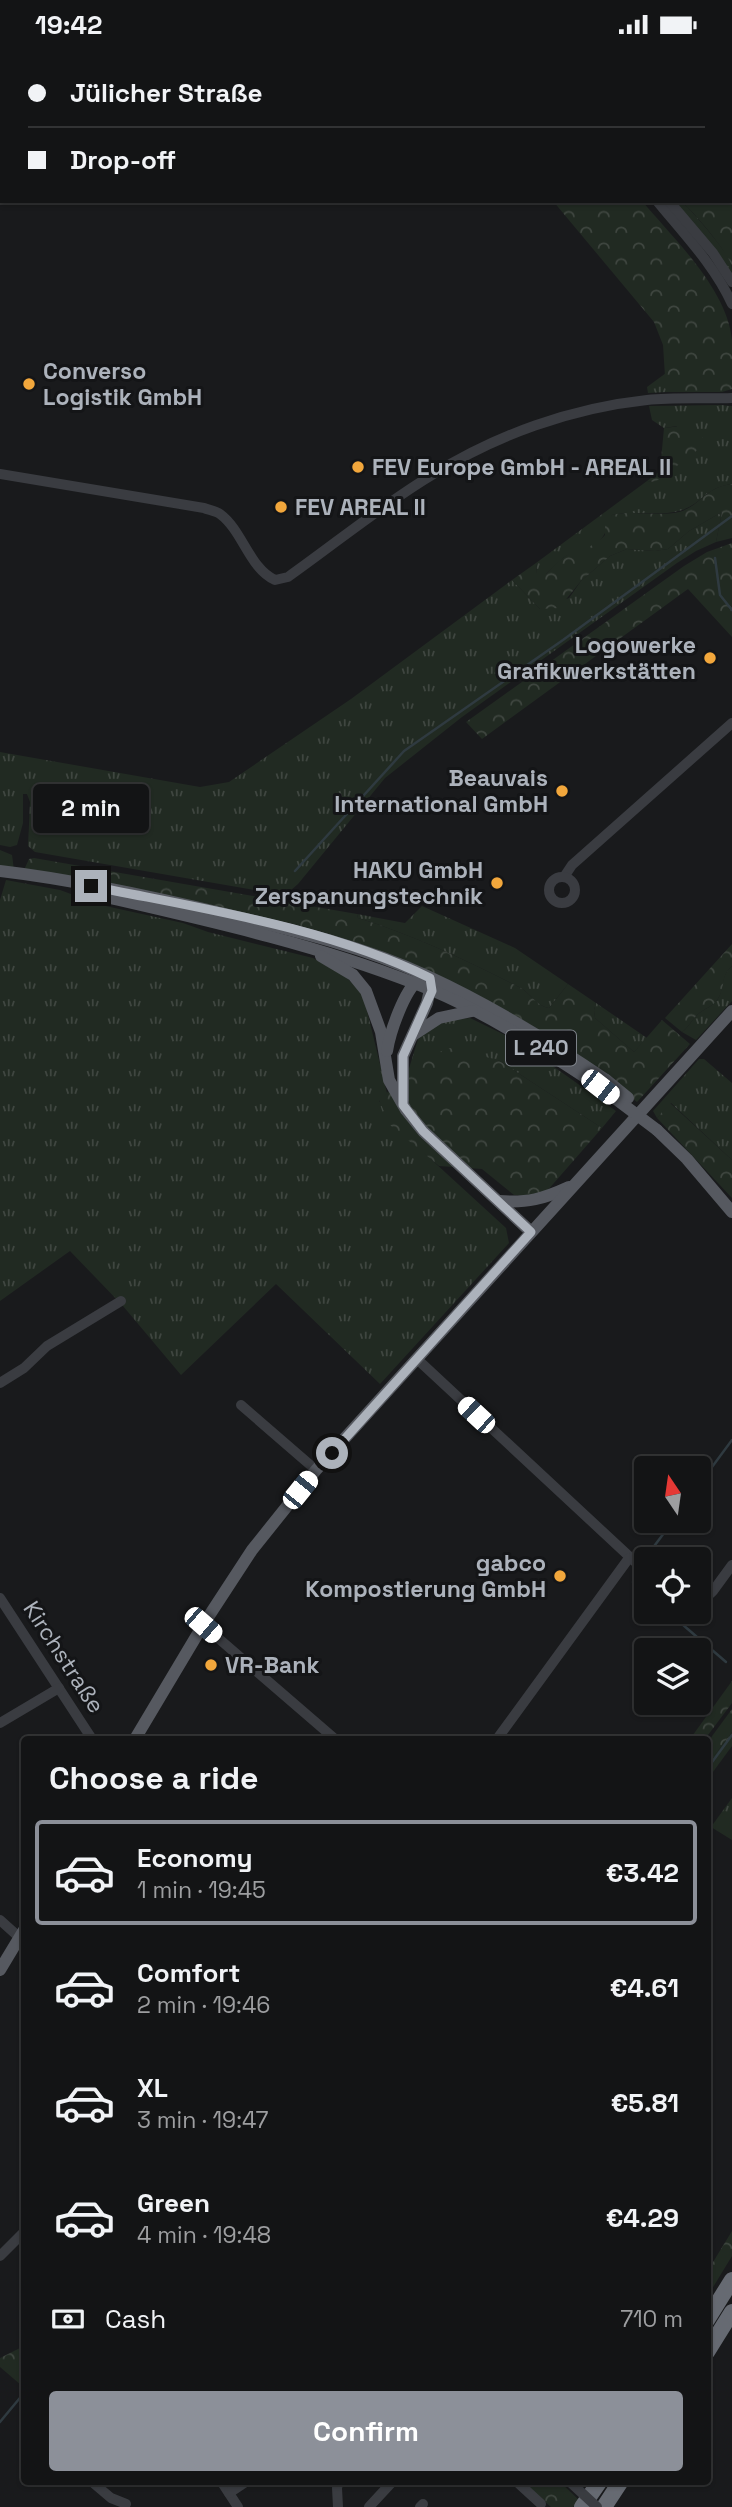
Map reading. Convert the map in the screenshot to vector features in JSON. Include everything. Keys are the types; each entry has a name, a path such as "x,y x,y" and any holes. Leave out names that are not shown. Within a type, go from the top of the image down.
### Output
{"highway":[{"path":"711,2314 732,2280"},
{"path":"711,2346 732,2312"},
{"path":"716,2338 732,2327"},
{"path":"582,2507 597,2485"},
{"path":"604,2507 618,2485"}],"main road":[{"name":"L 240","path":"0,871 186,905 307,933 368,952 603,1083"},
{"name":"L 240","path":"43,879 298,943 425,982 525,1027 603,1083 691,1155 732,1203"},
{"path":"298,943 343,968 361,984 376,1015 388,1080 403,1105 423,1131 531,1232"},
{"path":"386,1058 388,1041 407,993 425,982"},
{"path":"403,1105 402,1066 425,982"},
{"path":"410,1038 439,1017 473,1011"},
{"path":"137,1736 203,1625 252,1550 316,1470 732,1011"},
{"name":"L 240","path":"659,1128 732,1212"},
{"path":"499,1201 525,1203 547,1197 575,1184"},
{"path":"0,1970 21,1936"}],"street":[{"path":"659,203 718,278 732,304"},
{"path":"671,203 713,253 732,282"},
{"path":"0,474 204,508 219,514 233,528 266,575 275,580 288,576 429,477 495,441 549,421 615,405 648,400 732,398"},
{"path":"564,877 572,865 732,723"},
{"path":"0,1383 24,1368 47,1346 121,1301"},
{"path":"417,1359 634,1562"},
{"path":"241,1405 316,1470"},
{"path":"499,1736 629,1558"},
{"path":"711,1593 732,1565"},
{"name":"Kirchstraße","path":"0,1598 90,1736"},
{"path":"203,1625 332,1736"},
{"path":"0,1723 58,1688"},
{"path":"0,1920 21,1933"},
{"path":"0,2256 21,2235"},
{"path":"96,2485 111,2498 127,2504"},
{"path":"224,2485 238,2507"},
{"path":"229,2493 241,2485"},
{"path":"338,2485 338,2507"},
{"path":"369,2507 389,2485"},
{"path":"520,2485 541,2504"},
{"path":"573,2485 597,2507"}],"green space":[{"path":"555,203 644,203 697,266 720,302 732,340 732,389 722,392 666,392 663,345 654,322"},
{"path":"676,203 686,205 708,230 731,262 732,278"},
{"path":"683,203 732,203 732,266 710,232"},
{"path":"666,373 666,392 648,393 647,387"},
{"path":"649,406 732,406 732,484 709,492 693,505 679,511 612,515 599,542 566,556 546,574 537,574 536,563 647,481 655,482 677,426 664,428 652,420"},
{"path":"689,425 698,430 703,438 700,447 655,482 647,481 660,471 664,428"},
{"path":"732,484 732,538 716,542 722,512 689,531 668,549 627,549 610,556 581,581 559,608 540,609 512,580 536,563 537,574 546,574 569,555 595,544 605,535 605,526 612,515 679,512 709,492"},
{"path":"722,512 716,542 677,563 462,717 385,778 291,890 277,894 35,852 28,846 30,802 27,794 23,794 23,823 17,845 0,845 0,752 200,787 229,782 351,699 512,580 540,609 569,598 581,581 610,556 627,549 668,549 689,531"},
{"path":"732,543 732,637 688,589 482,739 466,722 684,566 707,552"},
{"path":"0,850 12,855 14,870 0,867"},
{"path":"29,859 357,914 358,918 420,940 499,977 523,990 544,1007 549,1008 568,984 596,1003 595,1018 634,1052 662,1020 690,1044 637,1102 570,1050 534,1027 459,986 421,969 328,934 274,919 24,870"},
{"path":"6,880 60,890 101,905 183,923 208,932 313,958 342,973 363,994 387,1093 379,1101 422,1151 506,1228 509,1243 380,1384 276,1284 181,1375 123,1306 70,1251 0,1301 0,900"},
{"path":"422,906 515,948 568,984 549,1008 544,1007 523,990 499,977 420,940 358,918 357,914 405,923"},
{"path":"732,944 732,966 726,974 719,997 682,1032 665,1018"},
{"path":"732,966 732,1001 696,1040 682,1032 697,1015 717,1000 726,974"},
{"path":"596,1003 647,1038 634,1052 595,1018"},
{"path":"470,1018 519,1042 616,1111 602,1128 498,1060 407,1075 418,1039 442,1021"},
{"path":"450,1048 498,1060 602,1128 547,1191 530,1196 514,1195 482,1169 439,1166 390,1125 379,1100 426,1057"},
{"path":"699,1059 704,1059 732,1083 732,1160 671,1103 657,1118 653,1111"},
{"path":"670,1103 732,1160 732,1198 657,1118"},
{"path":"732,1681 732,1703 707,1736 692,1736 707,1715 711,1715 711,1710"},
{"path":"732,1709 732,1732 711,1760 711,1738"},
{"path":"732,1732 732,1746 711,1775 711,1760"},
{"path":"732,1798 732,1840 711,1827"},
{"path":"732,2231 732,2256 711,2290 711,2265"},
{"path":"21,2348 21,2385 0,2367 0,2358"},
{"path":"525,2485 563,2485 579,2500 573,2507 551,2507"}],"waterway":[{"path":"295,871 404,751 563,640 732,516"},
{"path":"715,558 720,595 732,610"},
{"path":"711,1468 732,1440"},
{"path":"654,1547 664,1533"},
{"path":"682,1624 726,1662"},
{"path":"711,1764 732,1735"},
{"path":"0,2422 21,2397"}],"place":[{"name":"Converso Logistik GmbH","path":"29,384"},
{"name":"FEV Europe GmbH - AREAL II","path":"358,467"},
{"name":"FEV AREAL II","path":"281,507"},
{"name":"Logowerke Grafikwerkstätten","path":"710,658"},
{"name":"Beauvais International GmbH","path":"562,791"},
{"name":"HAKU GmbH Zerspanungstechnik","path":"497,883"},
{"name":"gabco Kompostierung GmbH","path":"560,1576"},
{"name":"VR-Bank","path":"211,1665"}],"route":[{"path":"91,886 307,933 368,952 430,978 432,991 403,1056 403,1105 423,1131 531,1232 332,1453"}]}
